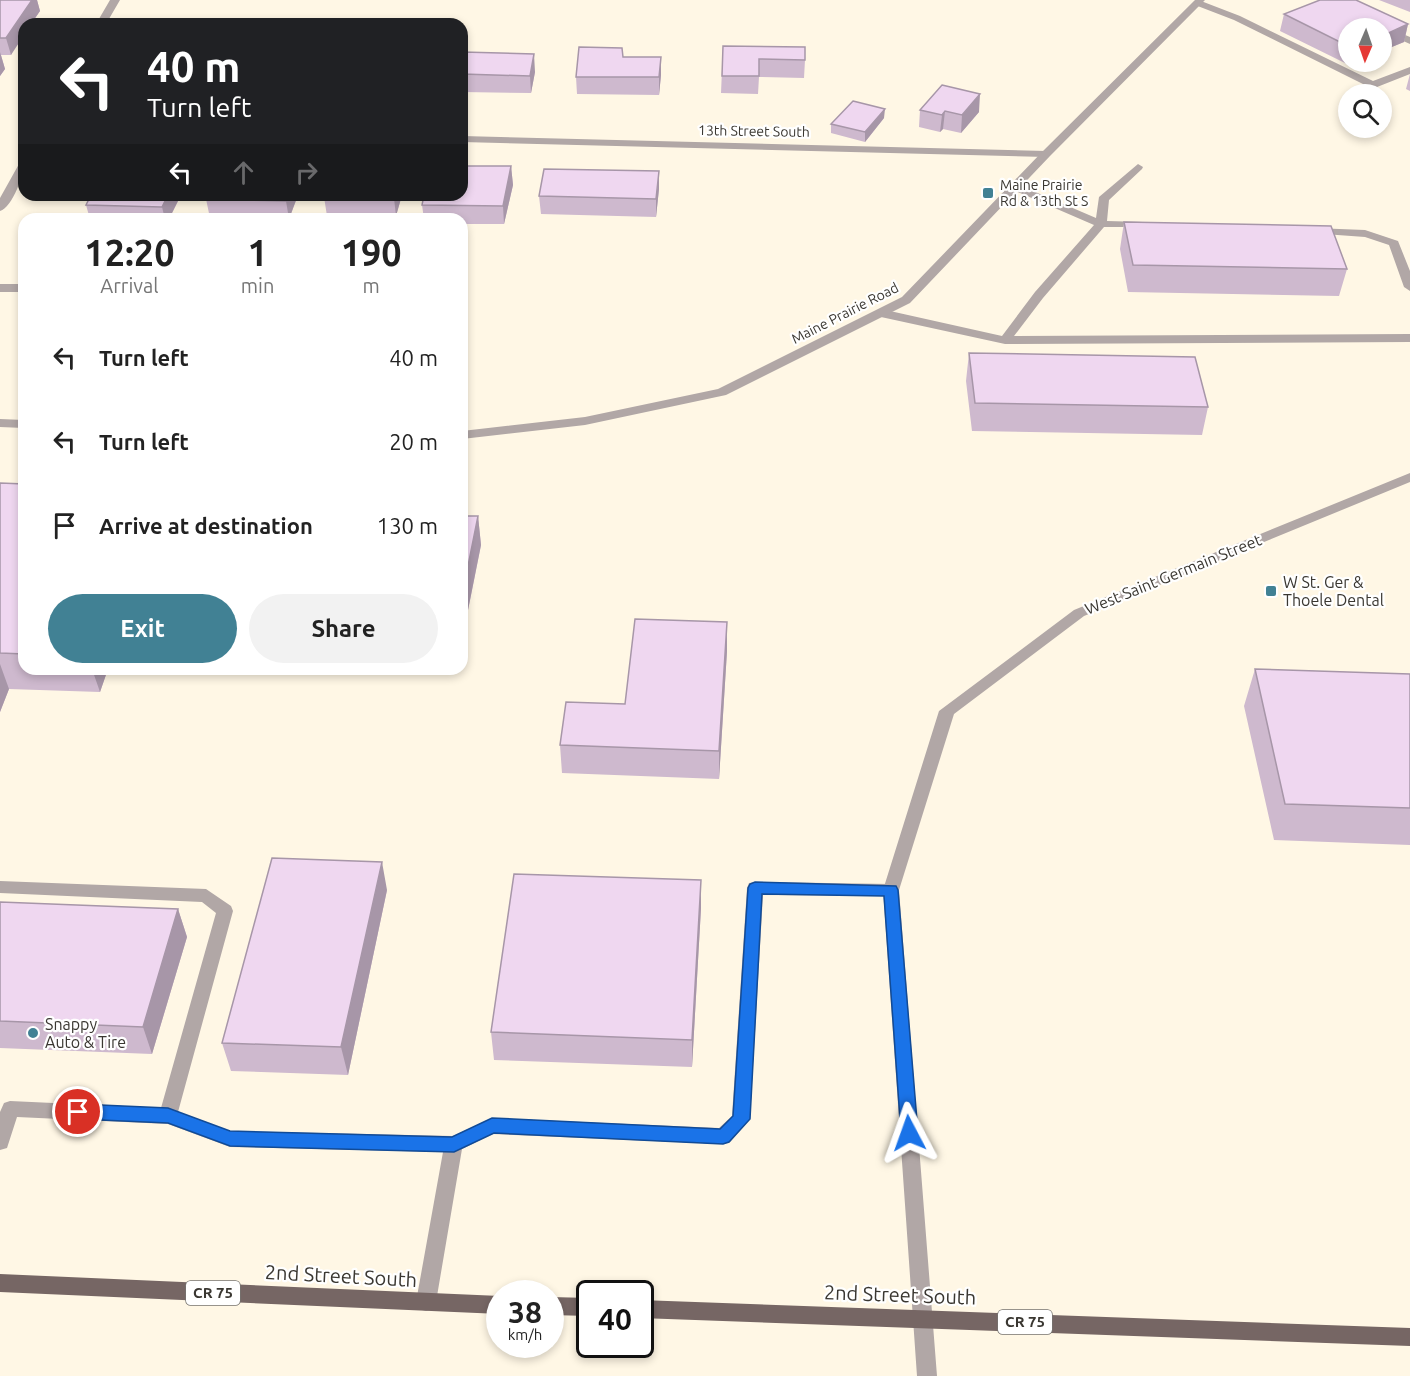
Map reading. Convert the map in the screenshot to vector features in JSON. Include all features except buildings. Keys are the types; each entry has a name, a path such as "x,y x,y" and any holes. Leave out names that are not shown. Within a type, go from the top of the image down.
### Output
{"main road":[{"name":"2nd Street South","path":"0,1283 486,1304"},
{"name":"2nd Street South","path":"654,1309 1410,1337"}],"street":[{"path":"104,18 115,0"},
{"path":"1199,1 1372,85 1410,70"},
{"name":"Maine Prairie Road","path":"468,434 585,421 722,392 906,300 1046,154 1199,1"},
{"path":"1392,32 1410,41"},
{"name":"13th Street South","path":"468,139 1046,154"},
{"path":"1005,340 1039,295 1101,224 1103,200 1138,167"},
{"path":"0,208 18,175"},
{"path":"1015,187 1101,224 1159,226"},
{"path":"1298,230 1356,232 1382,237 1394,243 1410,287"},
{"path":"0,288 18,288"},
{"path":"881,313 1005,340 1410,338"},
{"path":"0,423 18,424"},
{"name":"West Saint Germain Street","path":"927,1376 891,890 947,711 1078,613 1410,477"},
{"path":"0,887 206,896 225,911 168,1116"},
{"path":"0,1142 5,1108 168,1116 230,1139 454,1144 492,1126 723,1136 741,1119 755,888 891,890"},
{"path":"426,1302 454,1144"}],"place":[{"name":"Maine Prairie Rd & 13th St S","path":"988,193"},
{"name":"W St. Ger & Thoele Dental","path":"1271,591"},
{"name":"Snappy Auto & Tire","path":"33,1033"}],"route":[{"path":"78,1112 168,1116 230,1139 454,1144 492,1126 723,1136 741,1119 755,888 891,890 909,1133"}]}
